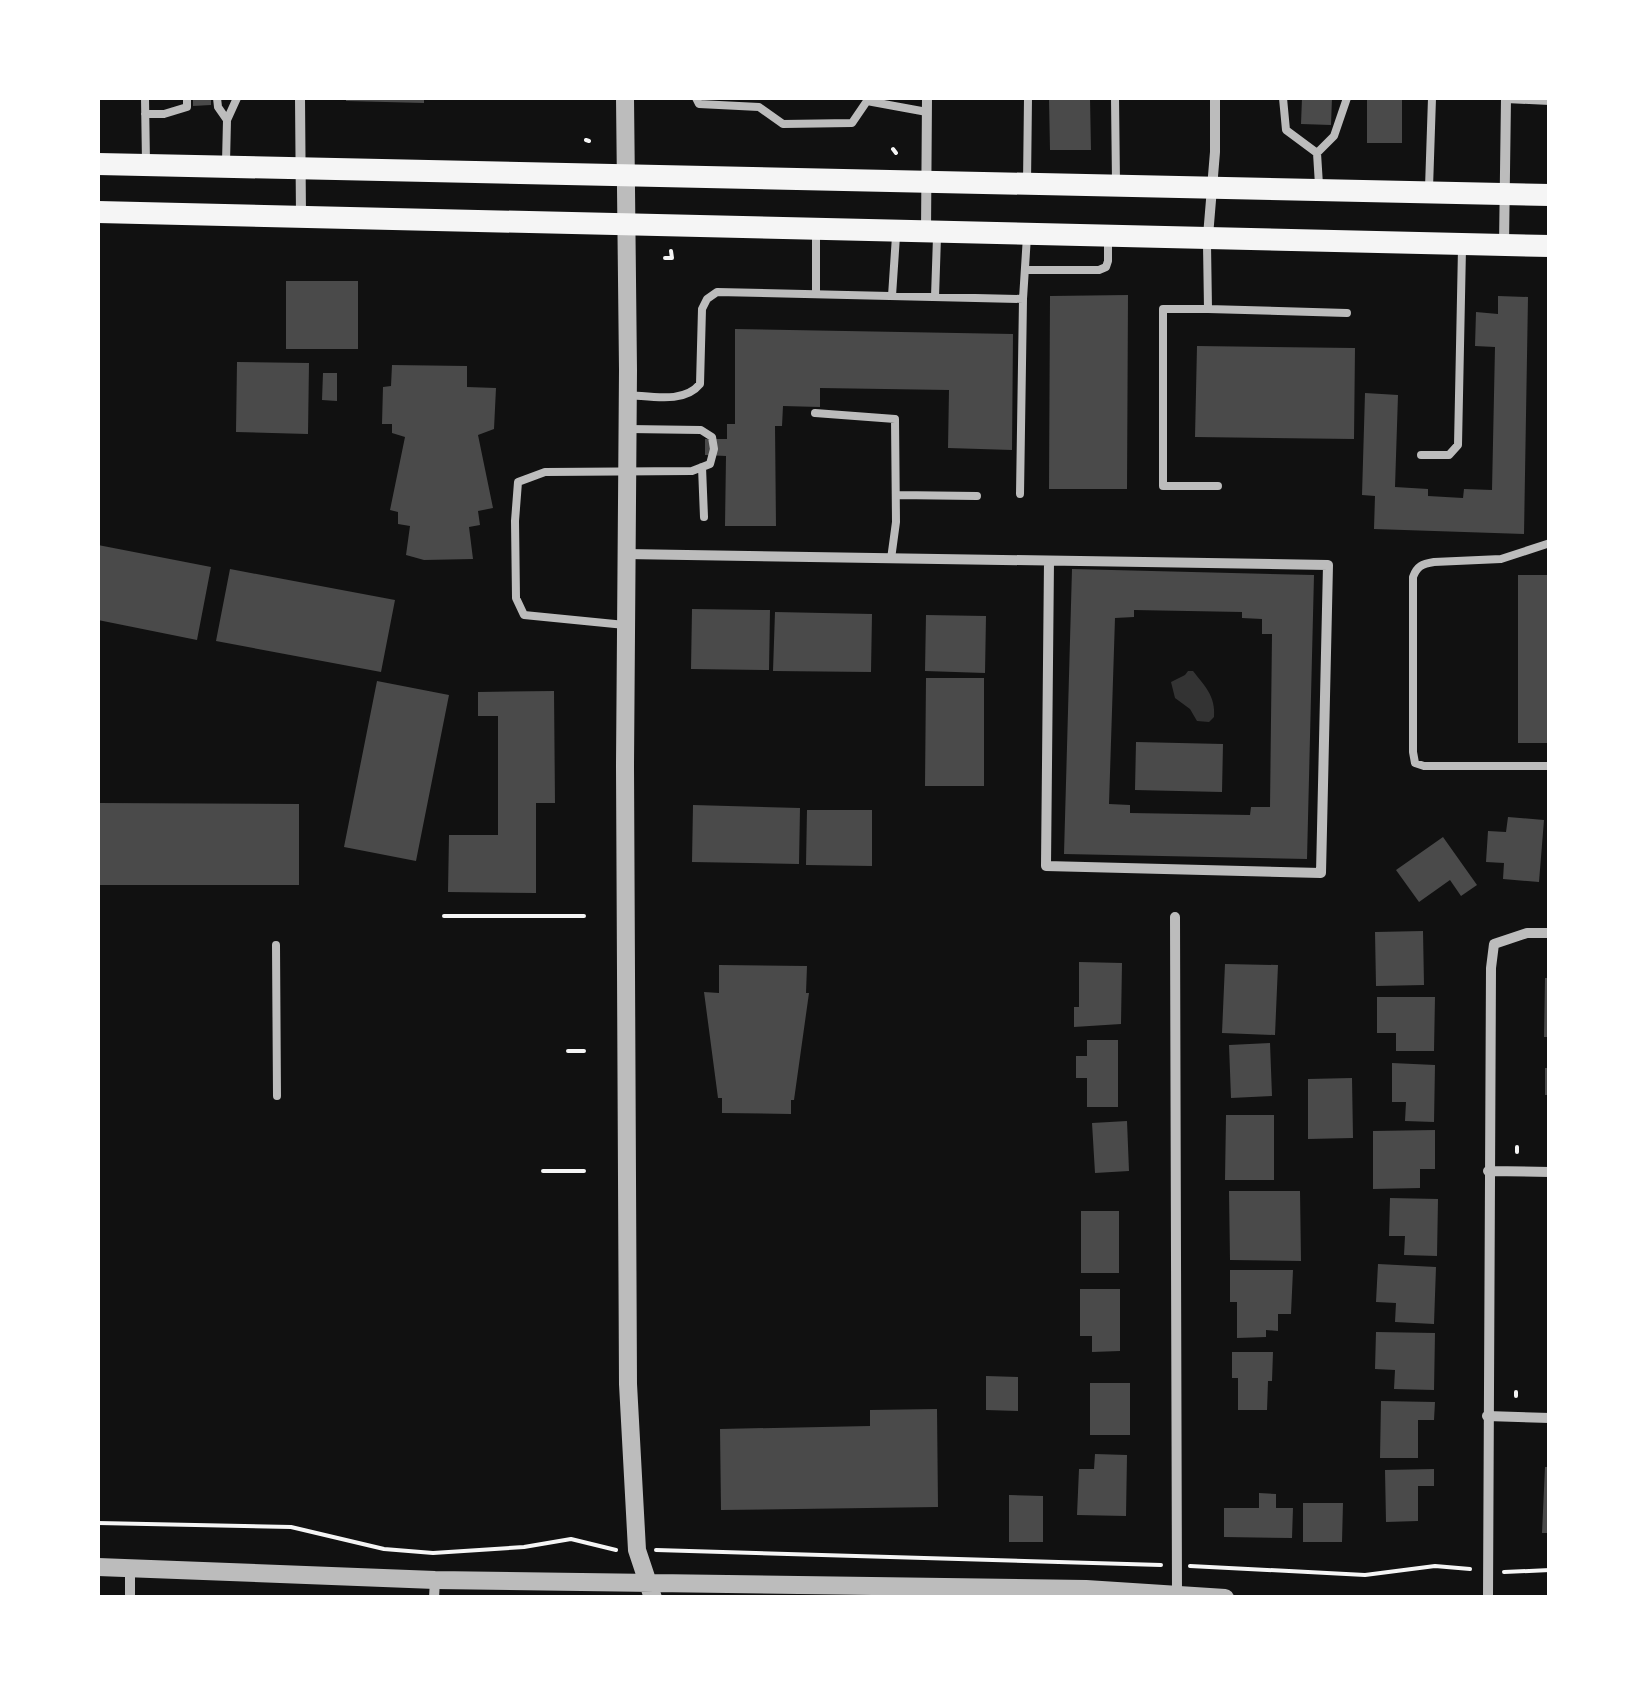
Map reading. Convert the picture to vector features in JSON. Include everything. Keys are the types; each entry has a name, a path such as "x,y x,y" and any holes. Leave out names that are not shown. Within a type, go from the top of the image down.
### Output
{"main road":[{"path":"98,164 1550,195"},
{"path":"98,212 1550,246"}],"street":[{"path":"300,98 301,217"},
{"path":"625,98 628,1384 637,1550 651,1591"},
{"path":"927,98 927,182 932,232"},
{"path":"1208,239 1215,152 1214,98"},
{"path":"1504,245 1506,98"},
{"path":"626,554 1328,565 1321,874 1046,866 1049,561"},
{"path":"1175,917 1178,1595"},
{"path":"1488,1598 1491,968 1494,944 1527,933 1550,933"},
{"path":"1488,1170 1550,1172"},
{"path":"1487,1416 1550,1418"},
{"path":"98,1567 435,1589 1086,1593 1225,1598"},
{"path":"130,1568 130,1598"}],"lane":[{"path":"145,98 146,164"},
{"path":"145,114 164,114 187,107 187,98"},
{"path":"217,98 227,120"},
{"path":"226,166 227,120 237,98"},
{"path":"696,98 700,104 759,102 783,124 852,123 868,99 927,112"},
{"path":"1028,98 1028,184"},
{"path":"1115,98 1116,185"},
{"path":"1283,98 1286,130 1317,153"},
{"path":"1319,190 1317,153 1334,136 1347,98"},
{"path":"1429,192 1432,98"},
{"path":"1506,98 1550,100"},
{"path":"816,229 816,294"},
{"path":"892,296 896,232"},
{"path":"932,232 935,297"},
{"path":"1020,494 1027,235"},
{"path":"1025,270 1099,270 1108,261 1108,236"},
{"path":"1208,239 1208,309"},
{"path":"1421,455 1449,456 1458,445 1462,244"},
{"path":"627,395 683,396 700,384 702,310 707,298 717,292 1024,299"},
{"path":"1218,486 1163,486 1164,309 1347,313"},
{"path":"815,414 895,418 896,522 890,560"},
{"path":"625,625 524,615 516,598 515,521 518,482 545,472 692,471 710,464 712,436 701,430 627,429"},
{"path":"702,467 704,517"},
{"path":"896,495 976,496"},
{"path":"1550,543 1501,559 1434,562 1416,568 1412,752 1415,762 1424,766 1550,766"},
{"path":"276,945 276,1096"}],"path":[{"path":"665,258 672,258 671,251"},
{"path":"444,916 584,916"},
{"path":"568,1051 584,1051"},
{"path":"543,1171 584,1171"},
{"path":"98,1523 291,1527 384,1548 433,1553 524,1547 571,1539 615,1550 610,1559"},
{"path":"674,1550 1159,1564"},
{"path":"1195,1566 1365,1575 1436,1566 1471,1570"},
{"path":"1503,1572 1550,1570"}],"shaded area":[{"path":"1193,671 1211,697 1214,717 1209,722 1197,721 1190,709 1175,698 1171,682"}],"building":[{"path":"193,98 211,98 211,105 193,106"},
{"path":"424,98 424,103 346,101"},
{"path":"1049,98 1090,98 1091,150 1050,150"},
{"path":"1302,98 1332,98 1331,125 1301,124"},
{"path":"1367,98 1402,98 1402,143 1367,143"},
{"path":"286,281 358,281 358,349 286,349"},
{"path":"1128,295 1127,489 1049,489 1050,296"},
{"path":"1498,296 1528,297 1524,534 1374,529 1375,496 1362,495 1365,393 1398,395 1395,487 1428,489 1428,496 1463,498 1464,489 1492,490 1495,347 1475,346 1476,312 1498,314"},
{"path":"735,329 1013,334 1012,450 948,448 949,390 820,388 820,407 783,406 782,426 775,426 776,526 725,526 726,456 705,455 705,439 727,439 727,424 735,424"},
{"path":"1197,346 1355,348 1354,439 1195,437"},
{"path":"237,362 309,363 308,434 236,432"},
{"path":"392,365 467,366 467,387 496,388 494,429 478,435 493,508 478,511 480,525 469,527 473,559 424,560 406,555 410,526 398,524 398,512 390,510 405,437 392,433 392,424 382,424 383,387 391,386"},
{"path":"323,373 337,373 337,401 322,400"},
{"path":"98,545 211,567 197,640 98,620"},
{"path":"230,569 395,600 381,672 216,641"},
{"path":"1072,569 1314,575 1307,859 1064,854","holes":["1134,610 1242,612 1242,618 1262,619 1262,634 1272,634 1270,807 1251,807 1250,815 1130,813 1130,805 1109,804 1115,618 1134,617"]},
{"path":"1518,575 1550,575 1550,743 1518,743"},
{"path":"692,609 770,610 769,670 691,669"},
{"path":"775,612 872,614 871,672 773,671"},
{"path":"926,615 986,616 985,673 925,671"},
{"path":"926,678 984,678 984,786 925,786"},
{"path":"377,681 449,695 416,861 344,847"},
{"path":"554,691 555,803 536,803 536,893 448,892 449,835 498,835 498,716 478,716 478,692"},
{"path":"1136,742 1223,744 1222,792 1135,790"},
{"path":"98,803 299,804 299,885 98,885"},
{"path":"693,805 800,808 799,864 692,862"},
{"path":"807,810 872,810 872,866 806,865"},
{"path":"1508,817 1544,820 1539,882 1503,879 1504,863 1486,862 1488,831 1506,832"},
{"path":"1443,837 1477,885 1461,896 1450,880 1419,902 1396,870"},
{"path":"1423,931 1424,985 1376,986 1375,932"},
{"path":"1079,962 1122,963 1121,1024 1074,1027 1074,1007 1079,1007"},
{"path":"1225,964 1278,965 1275,1035 1222,1033"},
{"path":"719,965 807,966 809,993 791,1114 722,1113 704,992 719,993"},
{"path":"1545,978 1550,978 1550,1037 1544,1037"},
{"path":"1377,997 1435,997 1434,1051 1396,1051 1396,1033 1377,1033"},
{"path":"1087,1040 1118,1040 1118,1107 1087,1107 1087,1078 1076,1078 1076,1056 1087,1056"},
{"path":"1270,1043 1272,1096 1231,1098 1229,1045"},
{"path":"1392,1063 1435,1065 1434,1122 1405,1121 1406,1102 1392,1102"},
{"path":"1545,1068 1550,1068 1550,1095 1545,1095"},
{"path":"1352,1078 1353,1138 1308,1139 1308,1079"},
{"path":"1226,1115 1274,1115 1274,1180 1225,1180"},
{"path":"1127,1121 1129,1171 1095,1173 1092,1123"},
{"path":"1435,1130 1435,1169 1420,1169 1420,1188 1373,1189 1373,1131"},
{"path":"1229,1191 1300,1191 1301,1261 1230,1260"},
{"path":"1390,1198 1438,1199 1437,1256 1404,1255 1405,1236 1389,1236"},
{"path":"1081,1211 1119,1211 1119,1273 1081,1273"},
{"path":"1378,1264 1436,1267 1434,1324 1395,1322 1396,1303 1376,1302"},
{"path":"1230,1270 1293,1270 1291,1314 1278,1314 1278,1331 1266,1330 1266,1337 1237,1338 1237,1302 1230,1302"},
{"path":"1080,1289 1120,1289 1120,1351 1092,1352 1092,1336 1080,1336"},
{"path":"1376,1332 1435,1333 1434,1390 1394,1389 1395,1370 1375,1369"},
{"path":"1232,1352 1273,1352 1267,1410 1238,1410 1238,1378 1232,1378"},
{"path":"986,1376 1018,1377 1018,1411 986,1410"},
{"path":"1090,1383 1130,1383 1130,1435 1090,1435"},
{"path":"1381,1401 1435,1402 1434,1420 1418,1420 1418,1458 1380,1458"},
{"path":"937,1409 938,1507 721,1510 720,1429 870,1426 870,1410"},
{"path":"1095,1454 1127,1455 1126,1516 1077,1515 1079,1469 1094,1469"},
{"path":"1545,1467 1550,1467 1550,1533 1542,1533"},
{"path":"1434,1469 1434,1486 1418,1486 1418,1521 1386,1522 1385,1470"},
{"path":"1259,1493 1276,1494 1276,1508 1293,1508 1292,1538 1224,1537 1224,1508 1259,1508"},
{"path":"1009,1495 1043,1496 1043,1542 1009,1542"},
{"path":"1303,1503 1343,1503 1342,1542 1303,1542"}]}
